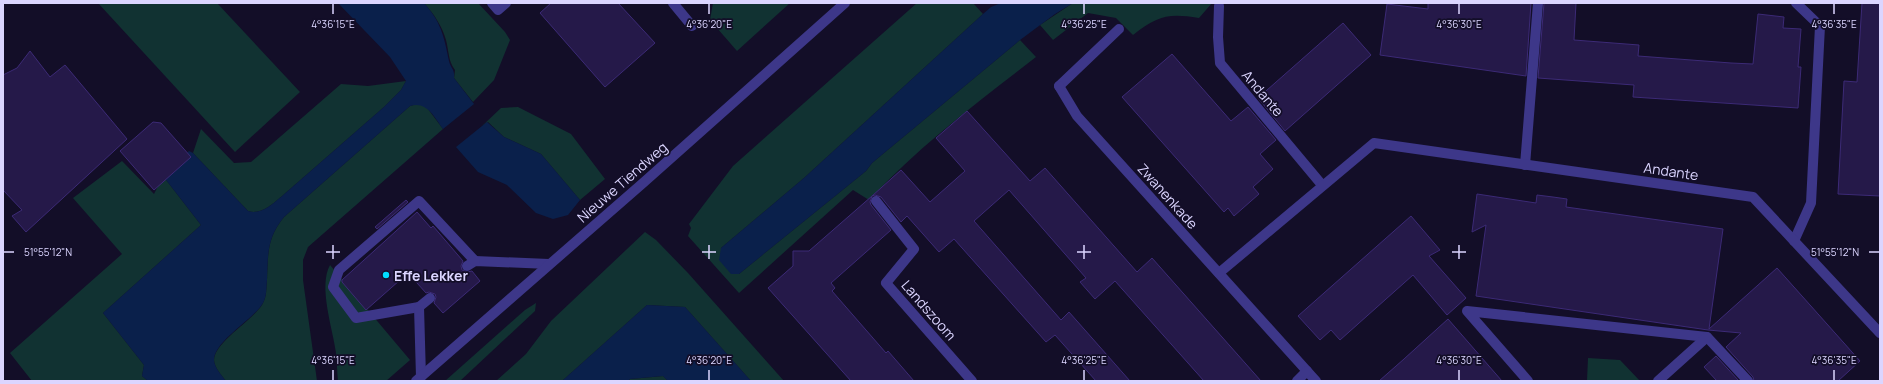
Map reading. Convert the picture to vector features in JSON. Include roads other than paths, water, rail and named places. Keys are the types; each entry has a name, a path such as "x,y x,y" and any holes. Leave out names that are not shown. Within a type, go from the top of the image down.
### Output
{"street":[{"path":"495,7 506,3"},
{"path":"673,3 692,26"},
{"name":"Nieuwe Tiendweg","path":"419,379 643,183 845,3"},
{"path":"1525,165 1538,3"},
{"path":"1794,241 1811,203 1820,26 1796,3"},
{"name":"Andante","path":"1219,6 1218,37 1220,63 1322,185"},
{"name":"Zwanenkade","path":"1119,29 1059,86 1077,116 1316,381"},
{"name":"Andante","path":"1219,273 1322,185 1374,143 1753,197 1880,333"},
{"name":"Landszoom","path":"876,201 914,249 886,283 972,381"},
{"path":"430,298 419,307 356,318 333,287 339,270 419,202 471,264 549,264"},
{"path":"419,307 419,379"},
{"path":"1528,381 1467,311 1707,337 1748,381"},
{"path":"1658,381 1707,337"},
{"path":"1297,381 1308,372"}],"water":[{"path":"338,3 424,3 430,10 441,30 449,61 454,73 454,78 474,104 443,129 430,111 426,108 416,105 410,106 284,217 271,239 266,292 263,303 252,316 220,345 216,353 214,360 215,366 226,381 148,381 142,376 144,365 103,313 201,225 163,176 189,151 193,153 248,211 257,212 270,206 281,197 384,107 401,90 406,81 390,57"},
{"path":"1001,3 1073,3 1055,14 1020,40 872,163 866,171 739,274 731,274 719,260 721,248 804,178 991,7"},
{"path":"487,122 504,137 541,154 580,200 568,215 553,219 536,213 507,185 478,172 456,147"},
{"path":"647,305 685,307 751,381 668,381 663,376 630,379 628,381 562,381"}],"place":[{"name":"Effe Lekker","path":"386,275"}]}
